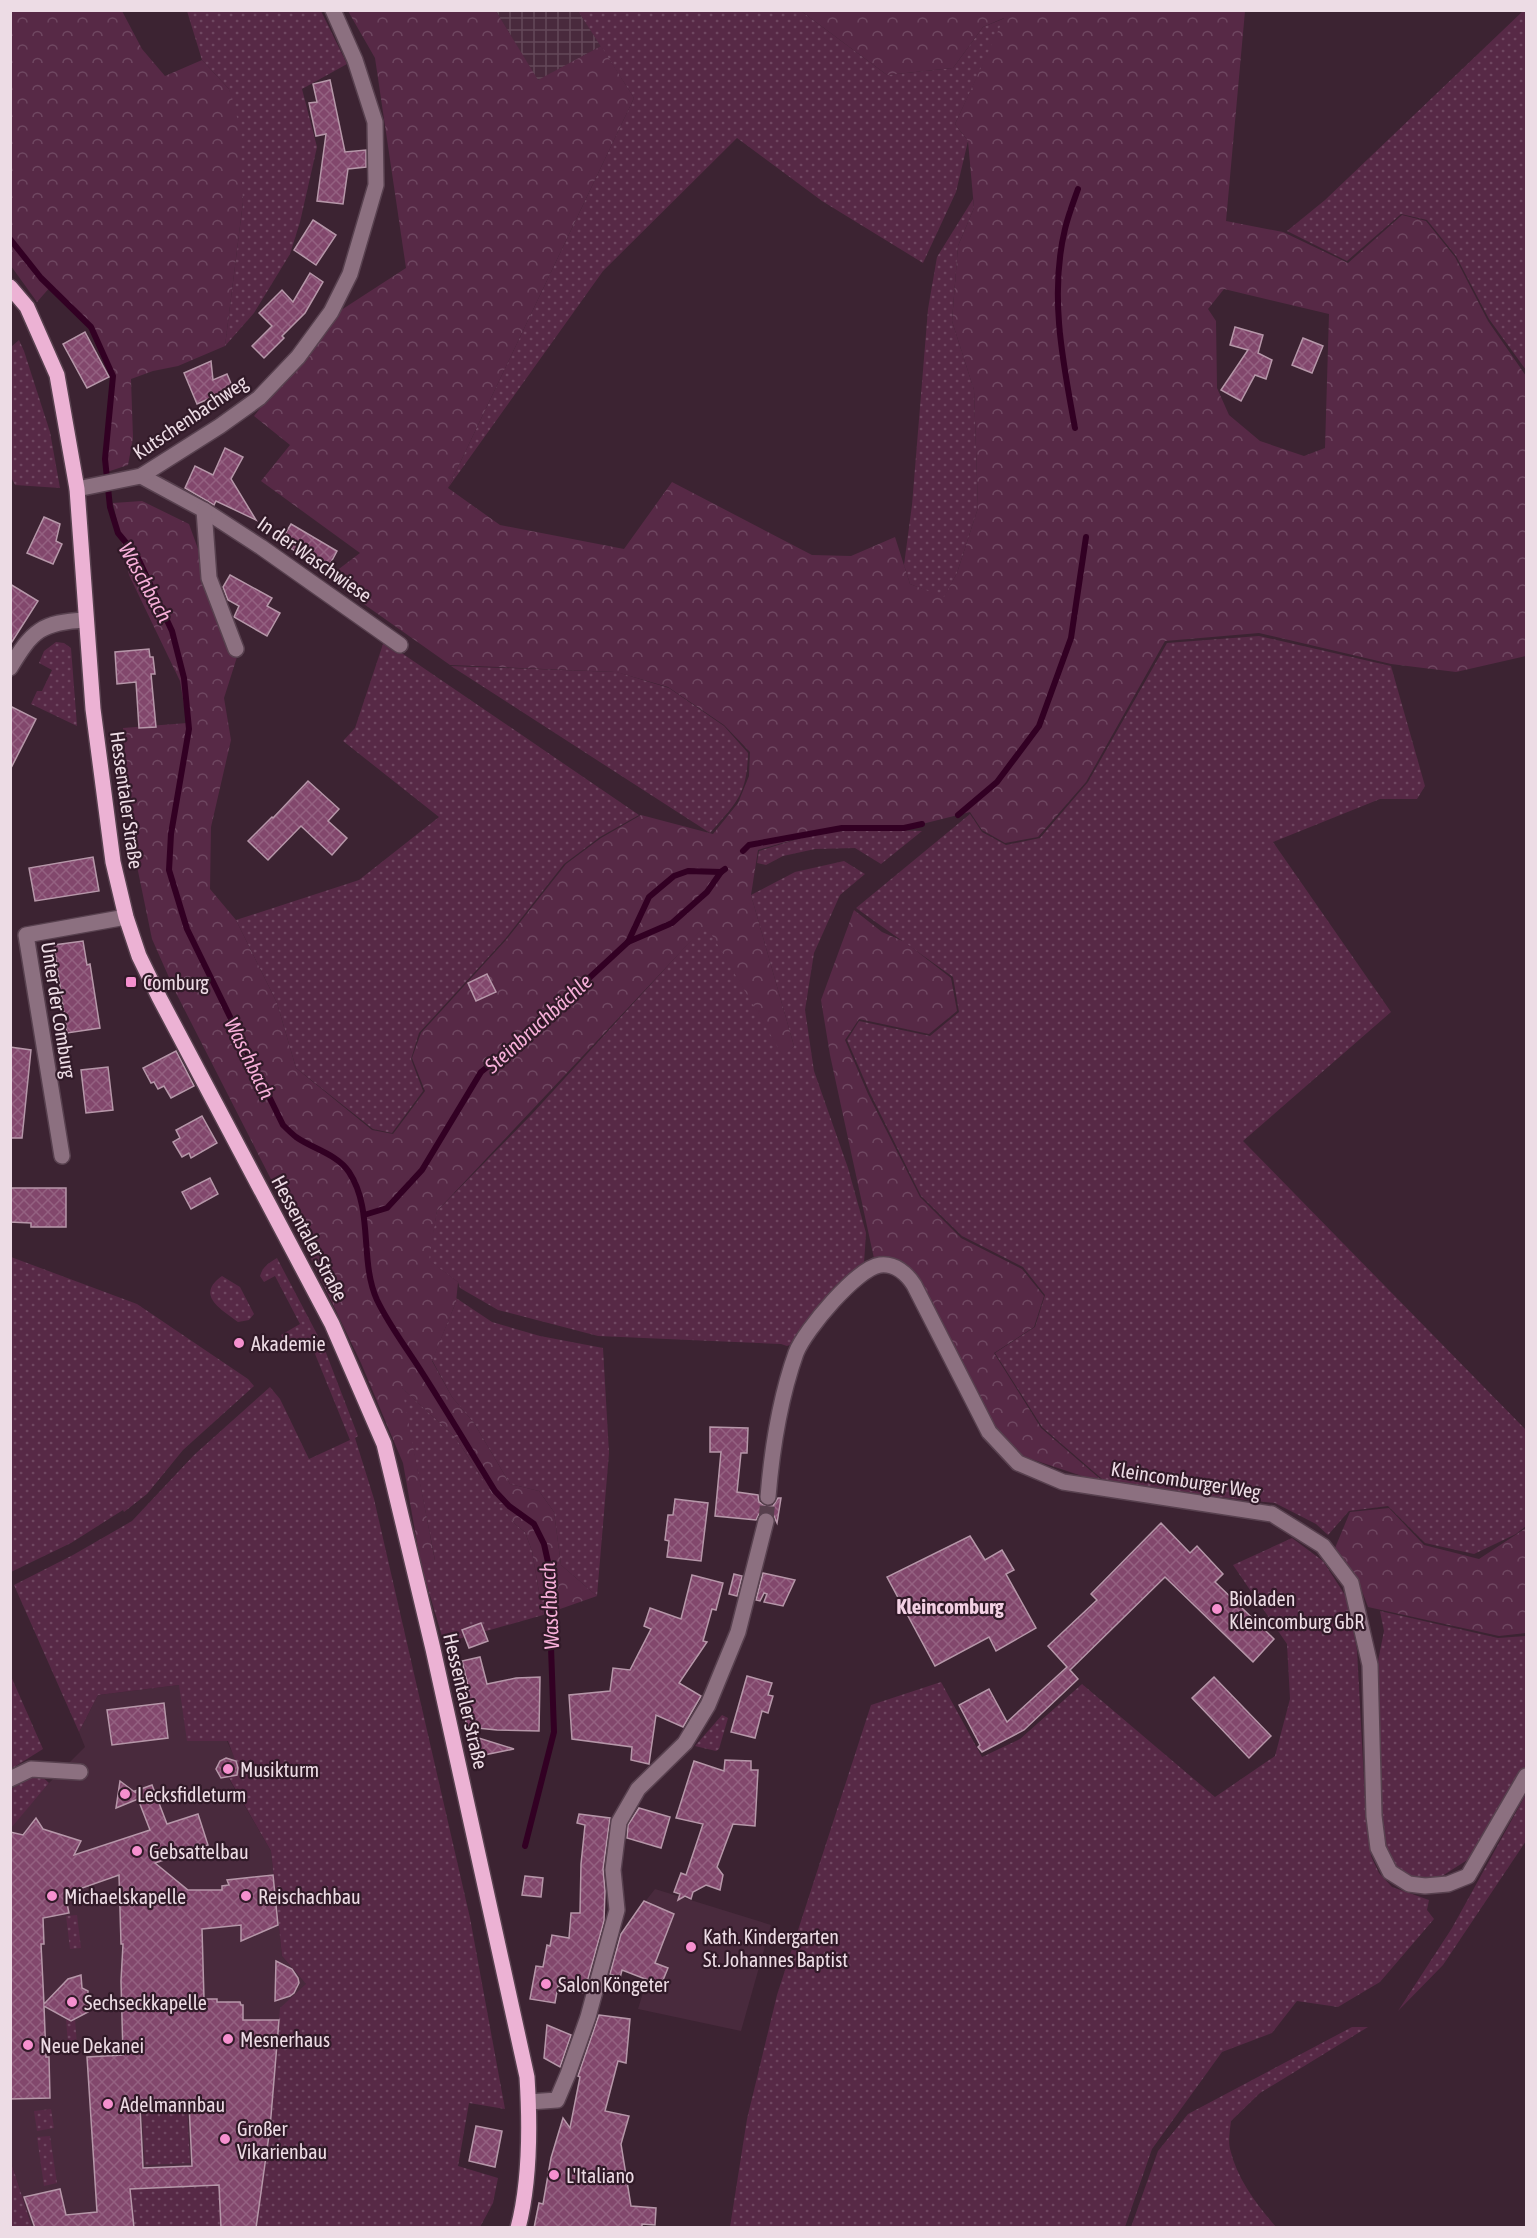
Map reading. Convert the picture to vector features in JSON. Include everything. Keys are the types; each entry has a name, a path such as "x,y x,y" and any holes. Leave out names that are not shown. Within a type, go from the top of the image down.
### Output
{"main road":[{"name":"Hessentaler Straße","path":"10,287 27,307 57,375 77,489 93,710 112,850 126,917 139,956 159,997 332,1324 384,1444 433,1649 527,2077 529,2102 527,2152 518,2228"}],"street":[{"name":"Kutschenbachweg","path":"77,489 141,476 220,426 259,398 298,357 331,312 350,274 376,185 375,122 355,60 333,10"},
{"name":"In der Waschwiese","path":"141,476 204,510 279,559 400,645"},
{"path":"204,510 209,578 236,649"},
{"path":"10,668 33,634 46,626 86,620"},
{"name":"Unter der Comburg","path":"62,1156 26,935 126,917"},
{"name":"Kleincomburger Weg","path":"768,1497 783,1392 798,1349 827,1307 867,1269 882,1264 892,1266 901,1270 914,1285 989,1432 1018,1463 1063,1482 1272,1514 1323,1546 1351,1583 1370,1665 1374,1816 1378,1848 1390,1872 1409,1884 1425,1886 1448,1884 1468,1876 1527,1776"},
{"path":"529,2102 556,2100 568,2074 597,1990 617,1910 613,1870 619,1822 638,1789 685,1743 708,1705 738,1632 766,1521"},
{"path":"10,1779 32,1769 80,1772"}],"shaded area":[{"path":"496,11 578,11 601,46 538,81"},
{"path":"179,1685 227,1741 238,1765 236,1774 229,1779 271,1851 282,1956 306,1984 271,2128 256,2227 32,2227 11,2162 10,1828 49,1783 85,1747 79,1732 98,1695"},
{"name":"Kath. Kindergarten St. Johannes Baptist","path":"655,1889 771,1925 741,2031 638,2009 649,1973 623,1965 620,1978 608,1973 623,1930"}],"green space":[{"path":"10,11 122,11 142,49 165,76 202,60 229,89 239,124 243,202 225,346 178,366 153,371 131,379 133,438 128,465 104,473 108,459 110,373 89,327 51,286 37,302 11,266"},
{"path":"187,11 321,11 347,64 302,89 317,147 300,222 290,254 254,313 225,346 243,202 229,89 202,60"},
{"path":"348,11 496,11 538,80 601,46 634,98 448,488 500,525 624,549 672,482 812,555 851,556 895,537 910,584 944,597 957,573 978,508 974,390 952,321 958,246 974,208 968,141 955,124 1004,18 983,27 953,68 887,75 801,11 1245,11 1226,221 1283,232 1348,263 1402,215 1426,221 1455,257 1488,321 1526,376 1526,656 1456,672 1391,664 1259,633 1165,641 1086,782 1038,837 1005,843 982,830 970,812 910,827 814,834 758,850 751,895 794,1046 783,1056 706,925 437,1211 429,1260 458,1282 456,1302 432,1361 452,1397 474,1423 510,1484 539,1491 554,1512 561,1565 597,1596 543,1615 532,1551 525,1532 515,1524 494,1497 455,1437 402,1388 435,1561 421,1565 403,1463 361,1363 302,1240 175,991 152,939 132,842 123,728 187,723 180,681 129,575 113,503 142,501 189,524 237,657 224,698 231,740 211,827 210,889 236,920 277,1003 296,1068 372,1130 393,1134 425,1091 412,1058 421,1033 506,940 566,864 601,838 641,815 713,834 738,803 749,776 750,752 724,725 668,687 616,672 450,665 327,578 360,553 261,481 290,445 254,416 335,314 406,268 375,58","holes":["1224,289 1329,314 1325,448 1304,456 1260,441 1229,415 1217,388 1216,321 1208,309"]},
{"path":"578,11 801,11 887,75 953,68 983,27 1005,18 955,124 968,141 956,192 923,263 822,201 737,138 603,271 448,488 634,98"},
{"path":"1523,11 1526,11 1526,370 1489,319 1456,256 1427,220 1401,214 1347,261 1287,231 1325,200"},
{"path":"973,199 974,208 958,246 952,321 974,390 978,508 957,573 944,598 910,584 904,565 912,505 928,309 937,257"},
{"path":"19,340 50,432 60,488 15,485 11,477 11,347"},
{"path":"1259,636 1391,666 1425,786 1417,799 1380,799 1273,842 1391,1012 1243,1141 1526,1430 1526,1526 1516,1534 1474,1554 1425,1543 1388,1506 1349,1511 1328,1535 1316,1524 1275,1503 1109,1485 1042,1427 995,1353 1035,1327 1045,1295 1023,1267 962,1236 921,1196 870,1093 847,1040 859,1021 930,1036 959,1012 953,977 856,908 970,814 982,832 1006,845 1040,838 1088,782 1167,643"},
{"path":"384,641 639,815 600,837 564,864 505,939 419,1033 411,1059 423,1091 392,1133 373,1129 296,1068 277,1003 236,920 359,880 439,817 343,741 355,728"},
{"path":"56,642 64,643 71,648 77,726 31,704 37,691 42,691 52,670 39,663 44,651"},
{"path":"451,666 617,672 669,688 724,726 748,753 742,789 733,806 710,833"},
{"path":"863,829 922,831 881,864 855,848 815,849 783,856 766,865 757,863 759,851 814,834"},
{"path":"844,861 865,874 840,895 814,953 805,1010 814,1071 848,1168 866,1233 864,1263 834,1287 795,1343 787,1346 598,1336 498,1310 460,1288 458,1282 428,1260 437,1211 532,1114 706,924 783,1055 794,1046 751,895 795,872"},
{"path":"854,910 882,932 905,942 951,978 957,1011 929,1034 859,1019 845,1040 868,1094 920,1197 961,1238 1022,1269 1044,1296 1034,1327 994,1353 1041,1428 1106,1484 1022,1456 992,1423 918,1279 875,1263 830,1055 821,1000"},
{"path":"11,1257 137,1304 248,1379 254,1386 183,1450 147,1494 124,1512 123,1510 71,1543 11,1572"},
{"path":"277,1258 318,1336 291,1352 281,1335 300,1324 275,1276 264,1282 260,1276 265,1267"},
{"path":"222,1276 240,1287 254,1314 249,1320 238,1322 213,1301 211,1289"},
{"path":"456,1298 492,1322 540,1336 603,1348 609,1453 597,1596 561,1565 554,1512 539,1491 510,1484 474,1423 452,1397 432,1360"},
{"path":"323,1345 358,1436 355,1438 374,1499 470,1918 505,2109 469,2103 458,2166 498,2178 493,2203 480,2227 256,2227 271,2128 280,2008 306,1984 282,1956 271,1851 229,1778 236,1774 238,1768 228,1741 187,1741 179,1685 98,1695 79,1732 14,1585 132,1521 194,1455 270,1387 280,1399 309,1459 350,1440 313,1349"},
{"path":"401,1387 455,1437 515,1524 525,1532 532,1551 543,1615 444,1643 421,1565 435,1560"},
{"path":"1389,1508 1424,1545 1479,1559 1526,1528 1526,1633 1499,1636 1368,1607 1357,1578 1335,1548 1350,1512"},
{"path":"1292,1538 1323,1561 1347,1598 1357,1650 1366,1818 1371,1856 1379,1873 1392,1887 1429,1900 1427,1910 1434,1919 1380,1982 1338,2007 1297,2001 1272,2033 1222,2052 1152,2149 1125,2227 730,2227 747,2119 777,1995 871,1705 941,1682 982,1757 1020,1739 1082,1684 1215,1797 1275,1756 1290,1699 1287,1644 1233,1565"},
{"path":"1380,1611 1498,1638 1526,1636 1526,1767 1472,1857 1439,1878 1413,1878 1396,1868 1386,1849 1382,1826 1375,1676 1384,1631"},
{"path":"10,1674 43,1749 11,1769 10,1769"},
{"path":"722,1715 728,1718 719,1749 716,1751 695,1746"},
{"path":"38,1773 49,1783 11,1828 11,1789"},
{"path":"1526,1794 1526,1841 1443,1965 1398,2011 1452,1928"},
{"path":"77,1915 81,1948 70,1949 66,1916"},
{"path":"66,2019 71,2021 75,2019 77,2045 68,2044"},
{"path":"1352,2027 1368,2027 1260,2093 1231,2121 1229,2146 1237,2171 1255,2201 1276,2227 1131,2227 1158,2151 1188,2114"},
{"path":"51,2109 54,2128 37,2131 34,2111"},
{"path":"187,2110 190,2163 145,2165 142,2112"},
{"path":"50,2136 57,2183 44,2186 37,2137"},
{"path":"11,2162 32,2227 11,2227"},
{"path":"245,2184 220,2201 221,2227 133,2227 129,2189"}],"building":[{"path":"330,80 345,152 366,150 366,167 348,169 343,204 317,201 326,134 316,136 309,103 317,102 313,84"},
{"path":"313,220 336,235 316,265 294,250"},
{"path":"310,273 323,282 305,313 264,358 252,346 272,326 259,313 282,290 293,302"},
{"path":"1235,327 1263,335 1258,353 1272,360 1266,379 1255,375 1241,401 1221,390 1248,350 1230,345"},
{"path":"85,332 109,377 87,388 63,344"},
{"path":"1303,338 1323,346 1312,373 1292,365"},
{"path":"211,361 213,380 227,374 233,388 197,404 184,373"},
{"path":"225,448 243,457 231,479 256,520 216,501 214,505 185,488 195,466 213,475"},
{"path":"44,517 60,524 56,541 62,544 53,564 27,553"},
{"path":"291,524 337,551 329,566 315,557 312,561 280,542"},
{"path":"230,575 272,598 267,606 280,613 267,636 234,617 239,606 228,600 223,587"},
{"path":"10,584 38,601 10,645"},
{"path":"149,649 150,657 153,657 155,674 151,674 156,727 139,728 136,682 117,684 115,652"},
{"path":"10,706 36,719 10,770"},
{"path":"308,781 339,809 328,821 347,838 332,855 301,826 268,860 248,841"},
{"path":"93,857 99,891 35,901 29,868"},
{"path":"83,941 87,965 90,964 100,1028 67,1033 54,945"},
{"path":"487,974 496,992 476,1001 468,983"},
{"path":"10,1047 31,1050 22,1138 10,1138"},
{"path":"176,1051 194,1086 171,1098 164,1086 158,1089 154,1082 151,1083 143,1068"},
{"path":"108,1067 113,1110 86,1113 81,1070"},
{"path":"202,1116 217,1143 191,1158 189,1153 182,1157 173,1142 180,1138 176,1130"},
{"path":"210,1178 218,1194 191,1209 182,1192"},
{"path":"10,1188 66,1188 66,1227 31,1227 31,1223 10,1222"},
{"path":"710,1427 748,1428 747,1453 741,1453 737,1492 758,1495 759,1502 767,1507 773,1506 778,1498 781,1498 777,1523 773,1514 768,1511 759,1514 756,1520 715,1516 721,1452 710,1452"},
{"path":"675,1499 708,1503 701,1561 667,1557 669,1541 665,1540 668,1515 673,1515"},
{"path":"1161,1523 1190,1553 1197,1546 1223,1574 1215,1582 1274,1639 1253,1662 1165,1577 1070,1670 1078,1679 1024,1730 982,1752 959,1705 989,1689 1007,1722 1067,1667 1048,1646 1097,1600 1091,1594"},
{"path":"970,1536 985,1560 1002,1550 1014,1570 1006,1574 1036,1628 996,1651 989,1637 935,1666 887,1577"},
{"path":"763,1573 795,1580 783,1606 764,1602 767,1594 764,1593 760,1601 756,1600"},
{"path":"734,1574 742,1576 737,1596 729,1594"},
{"path":"692,1575 723,1583 716,1610 712,1609 703,1641 707,1642 679,1683 701,1696 683,1727 656,1715 649,1764 631,1760 632,1747 572,1739 569,1695 610,1691 613,1668 630,1670 651,1629 644,1626 650,1608 681,1619"},
{"path":"481,1623 488,1641 469,1648 462,1630"},
{"path":"480,1657 487,1684 516,1678 540,1677 539,1731 467,1727 460,1692 469,1690 462,1661"},
{"path":"747,1676 772,1683 768,1695 773,1696 768,1713 762,1711 755,1738 731,1732"},
{"path":"1214,1677 1271,1736 1249,1758 1192,1698"},
{"path":"164,1703 168,1738 112,1745 107,1710"},
{"path":"469,1735 514,1749 474,1757"},
{"name":"Musikturm","path":"226,1758 236,1761 237,1775 221,1778 216,1769 220,1761"},
{"path":"725,1760 751,1761 751,1770 758,1770 755,1826 733,1824 717,1867 723,1875 720,1890 706,1885 693,1892 691,1899 685,1896 678,1900 680,1894 674,1892 681,1873 686,1875 703,1824 676,1818 694,1761 724,1771"},
{"path":"120,1781 136,1793 135,1791 152,1785 167,1824 198,1814 208,1845 155,1863 188,1890 222,1890 222,1886 229,1885 227,1880 273,1875 278,1925 241,1941 241,1925 202,1929 204,1999 217,1999 217,2002 240,2002 243,2005 243,2020 279,2020 270,2128 256,2228 221,2228 219,2185 130,2189 134,2228 35,2228 24,2197 60,2189 66,2215 97,2212 87,2057 123,2055 121,1981 123,1944 121,1944 119,1875 65,1894 69,1913 43,1918 44,1944 41,1944 44,2004 68,1979 81,1975 82,1988 88,1991 88,2012 71,2021 44,2006 50,2098 10,2099 10,1832 23,1835 36,1818 43,1829 81,1841 74,1855 150,1830 138,1799 116,1808","holes":["189,2104 192,2166 143,2168 140,2106"]},
{"path":"639,1808 670,1817 661,1848 627,1838 628,1825"},
{"path":"579,1814 610,1818 603,1869 604,1921 584,1993 558,1986 555,2003 530,1999 536,1966 543,1967 547,1945 550,1946 552,1935 569,1938 571,1913 580,1913 585,1825 577,1823"},
{"path":"525,1876 543,1878 541,1897 522,1895"},
{"path":"644,1901 674,1914 655,1963 668,1968 661,1985 622,1970 620,1978 610,1974 621,1934"},
{"path":"276,1961 292,1969 299,1983 290,1996 275,2001"},
{"path":"599,2015 630,2019 626,2063 618,2061 605,2111 629,2116 621,2144 631,2206 656,2208 655,2225 642,2224 642,2228 534,2228 539,2203 543,2204 551,2158 563,2118 570,2128 580,2077 578,2076"},
{"path":"547,2025 571,2035 560,2067 544,2058"},
{"path":"476,2126 502,2131 495,2167 469,2161"}],"waterway":[{"name":"Steinbruchbächle","path":"1075,428 1062,354 1058,279 1065,229 1078,189"},
{"name":"Waschbach","path":"10,239 41,278 91,327 113,376 105,459 110,507 118,533 137,556 172,631 184,678 189,729 171,834 169,870 187,929 283,1125 296,1137 331,1156 344,1166 357,1187 364,1219 372,1285 388,1320 495,1491 509,1506 534,1524 544,1544 548,1562 554,1732 525,1846"},
{"name":"Steinbruchbächle","path":"958,815 997,782 1039,726 1071,638 1086,537"},
{"name":"Steinbruchbächle","path":"743,851 749,845 842,828 904,828 922,824"},
{"name":"Steinbruchbächle","path":"364,1215 387,1208 422,1170 481,1072 533,1030 628,942 649,897 674,876 688,871 721,872 725,869"},
{"name":"Steinbruchbächle","path":"628,942 672,923 707,892 721,872"}],"tunnel":[{"path":"766,1521 768,1497"}],"place":[{"name":"Comburg","path":"131,982"},
{"name":"Akademie","path":"239,1343"},
{"name":"Bioladen Kleincomburg GbR","path":"1217,1609"},
{"name":"Musikturm","path":"228,1769"},
{"name":"Lecksfidleturm","path":"125,1794"},
{"name":"Gebsattelbau","path":"137,1851"},
{"name":"Michaelskapelle","path":"52,1896"},
{"name":"Reischachbau","path":"246,1896"},
{"name":"Kath. Kindergarten St. Johannes Baptist","path":"691,1947"},
{"name":"Salon Köngeter","path":"546,1984"},
{"name":"Sechseckkapelle","path":"72,2002"},
{"name":"Mesnerhaus","path":"228,2039"},
{"name":"Neue Dekanei","path":"28,2045"},
{"name":"Adelmannbau","path":"108,2104"},
{"name":"Großer Vikarienbau","path":"225,2139"},
{"name":"L'Italiano","path":"554,2175"}],"district":[{"name":"Kleincomburg","path":"950,1606"}]}
